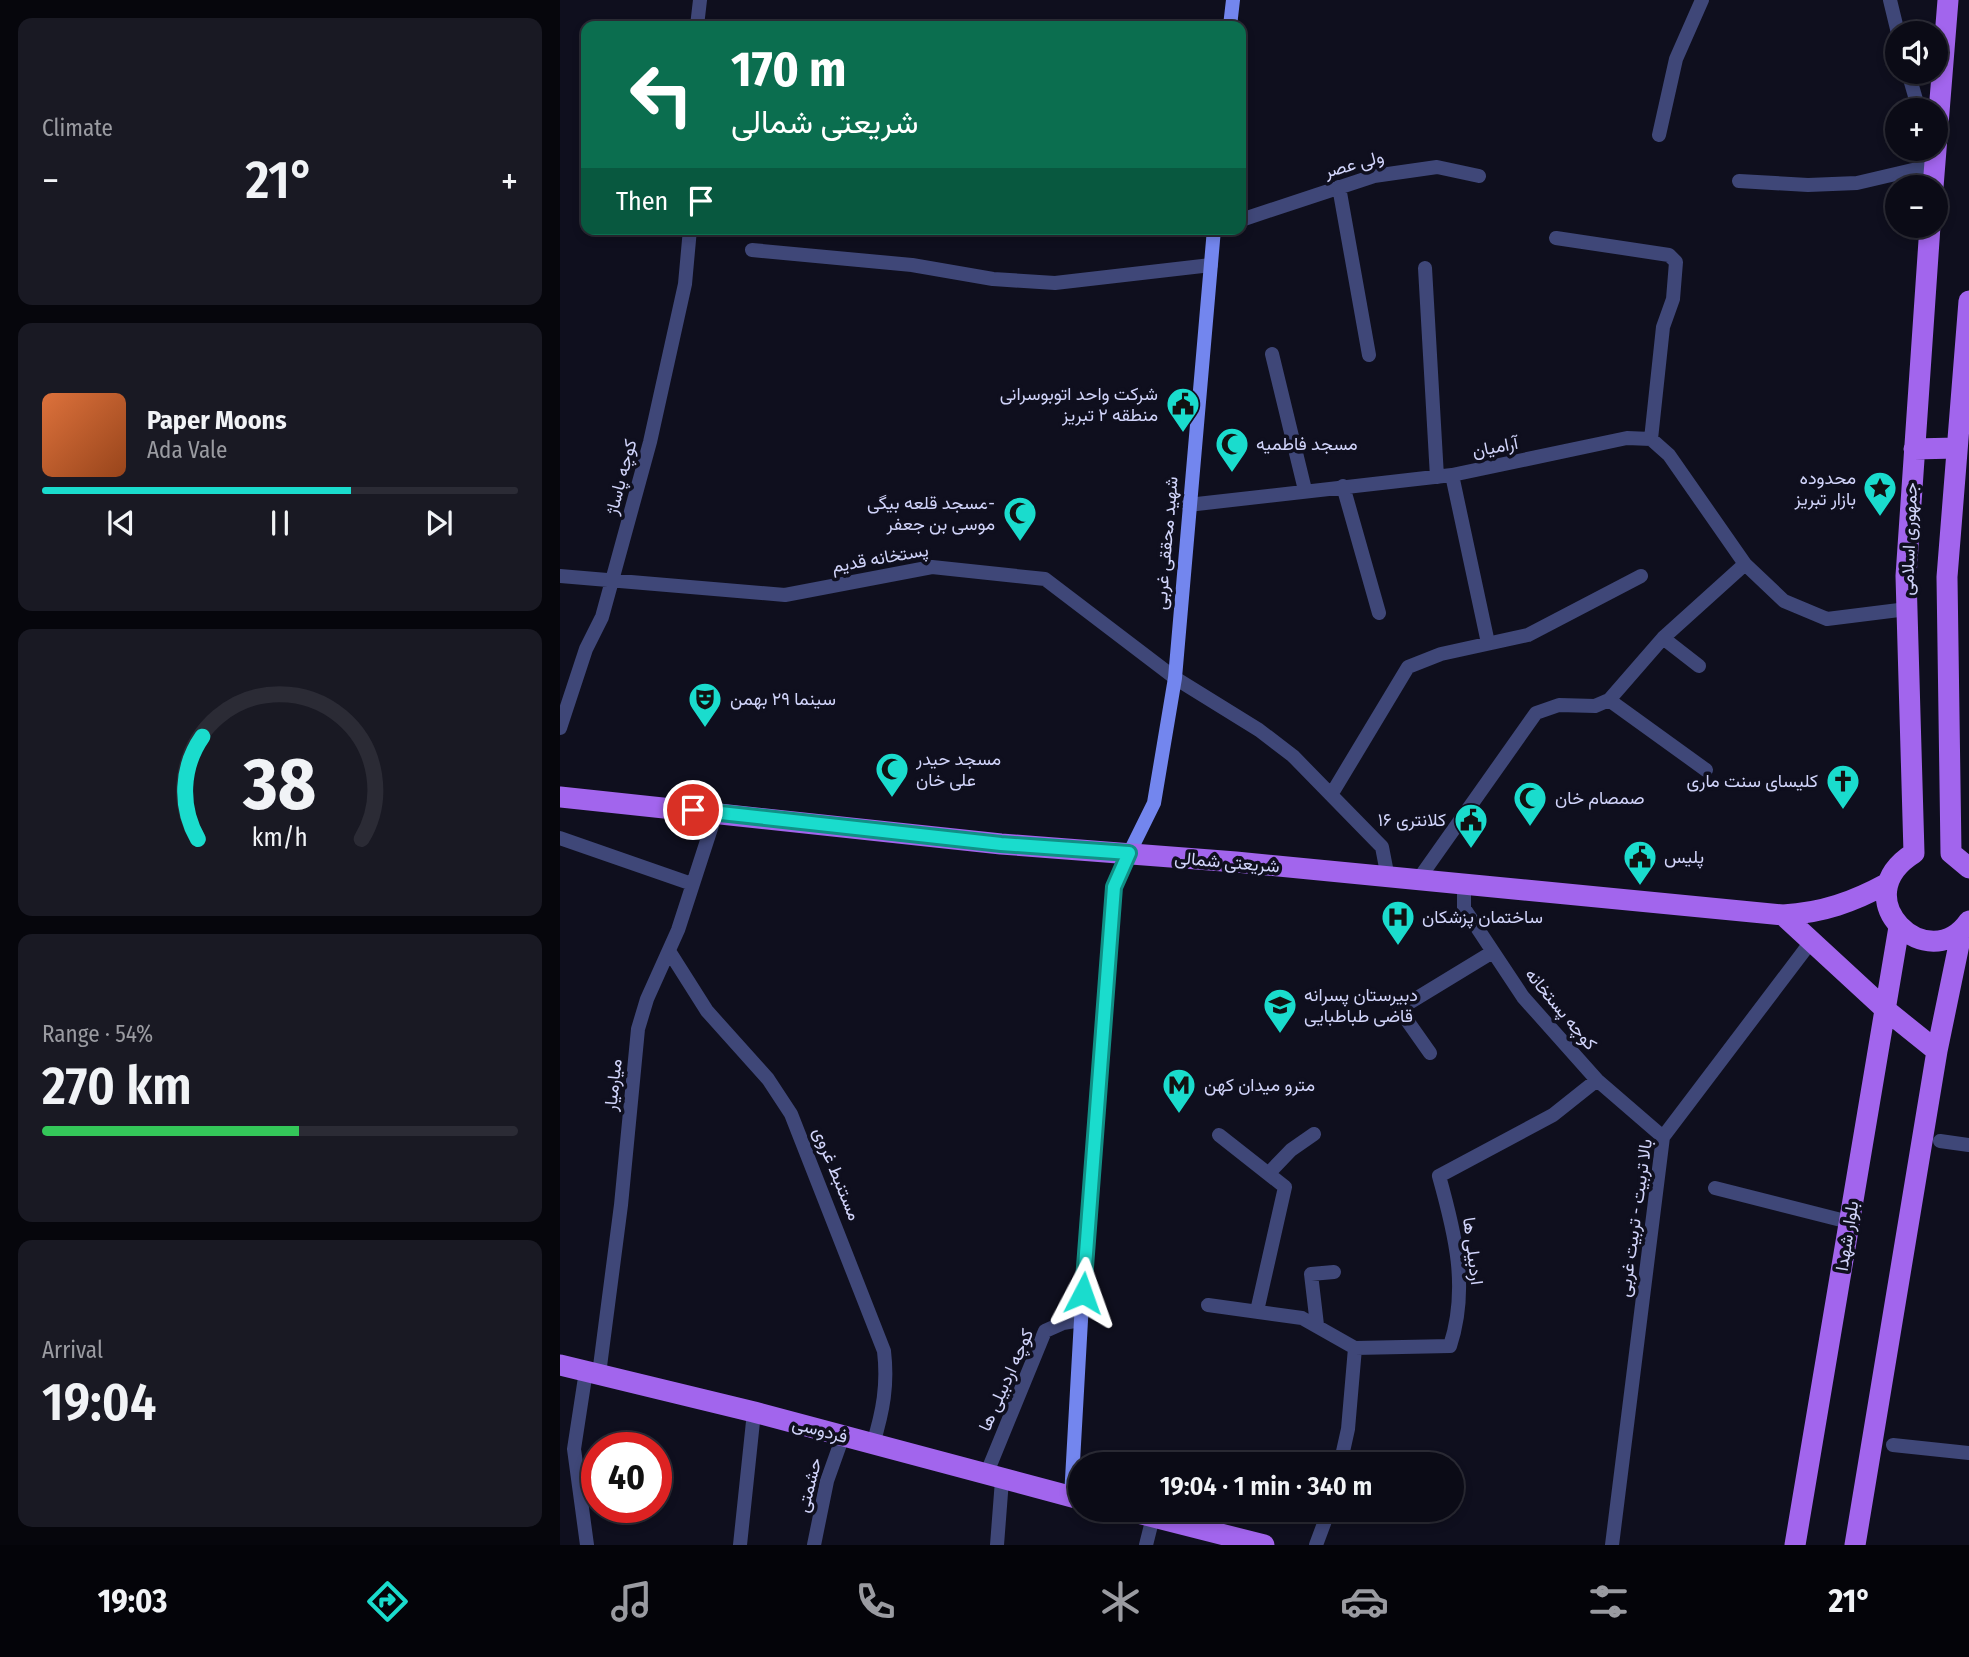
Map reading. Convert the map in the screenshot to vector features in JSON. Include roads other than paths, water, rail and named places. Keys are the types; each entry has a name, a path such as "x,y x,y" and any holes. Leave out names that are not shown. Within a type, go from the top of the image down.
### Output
{"main road":[{"path":"1938,98 1948,0"},
{"name":"جمهوری اسلامی","path":"1888,883 1893,870 1914,853 1907,609 1914,449 1929,238"},
{"path":"1962,860 1947,577 1962,445 1969,301"},
{"path":"1914,449 1962,445"},
{"name":"شریعتی شمالی","path":"560,797 1001,844 1129,853 1783,915 1817,913 1863,897 1888,883"},
{"path":"1888,883 1886,899 1890,914 1899,927 1910,935 1937,941 1967,925"},
{"path":"1783,915 1810,943 1937,1052"},
{"path":"1855,1545 1937,1052 1967,925"},
{"name":"بلوار شهدا","path":"1796,1545 1899,927"},
{"name":"فردوسی","path":"560,1365 754,1412 1068,1496"},
{"path":"1173,1522 1264,1545"}],"street":[{"path":"698,21 700,0"},
{"path":"1231,21 1233,0"},
{"path":"1659,135 1676,59 1702,0"},
{"path":"1891,0 1895,21"},
{"path":"1739,181 1836,184 1918,161"},
{"name":"ولی عصر","path":"1246,218 1374,176 1437,167 1479,176"},
{"path":"1339,187 1369,355"},
{"name":"کوچه پاساژ","path":"560,728 612,581 671,360 685,284 689,235"},
{"name":"شهید محققی غربی","path":"1077,1452 1081,1320 1114,887 1154,803 1175,678 1214,235"},
{"path":"1556,239 1669,255 1676,262 1672,299 1663,327 1651,439 1669,455 1745,564 1784,601 1815,617 1839,620 1907,609"},
{"path":"752,250 912,265 993,279 1055,283 1211,265"},
{"path":"1425,268 1444,476 1488,643"},
{"path":"1272,354 1305,491"},
{"name":"آرامیان","path":"1188,505 1444,476 1627,438 1651,439"},
{"path":"1343,486 1379,613"},
{"path":"1418,880 1536,713 1559,705 1595,706 1609,700 1663,638 1745,564"},
{"name":"پستخانه قدیم","path":"560,576 785,595 932,567 1045,579 1175,678 1259,730 1293,756 1381,847 1388,878"},
{"path":"1331,795 1408,667 1441,654 1528,635 1641,576"},
{"path":"1663,638 1699,666"},
{"path":"1609,700 1706,770"},
{"name":"میارمیار","path":"587,1545 574,1449 593,1372 621,1205 638,1029 647,999 669,951 716,813"},
{"path":"560,838 692,884"},
{"name":"کوچه پستخانه","path":"1464,884 1464,908 1522,997 1597,1080 1663,1137"},
{"name":"بالا تربیت - تربیت غربی","path":"1612,1545 1663,1137 1810,943"},
{"name":"مستنبط غروی","path":"669,951 707,1011 780,1096 808,1154 884,1351 887,1379 885,1407 873,1444"},
{"path":"1430,1053 1399,1009 1491,953"},
{"name":"اردبیلی ها","path":"1355,1348 1450,1346 1457,1317 1460,1278 1457,1247 1439,1176 1553,1115 1597,1080"},
{"path":"1269,1174 1291,1150 1314,1134"},
{"path":"1219,1135 1284,1187 1257,1311"},
{"path":"1940,1141 1969,1145"},
{"path":"1715,1188 1849,1223"},
{"path":"1317,1325 1311,1274 1334,1272"},
{"path":"1208,1305 1302,1318 1317,1325 1326,1334 1355,1348 1348,1429 1343,1452"},
{"name":"کوچه اردبیلی ها","path":"994,1478 1045,1331 1081,1320"},
{"path":"740,1545 754,1412"},
{"name":"حشمتی","path":"814,1545 827,1481 843,1436"},
{"path":"1893,1445 1969,1453"},
{"path":"994,1478 997,1545"},
{"path":"1146,1545 1152,1522"},
{"path":"1316,1545 1325,1522"}],"place":[{"name":"شرکت واحد اتوبوسرانی منطقه ۲ تبریز","path":"1183,434"},
{"name":"مسجد فاطمیه","path":"1232,474"},
{"name":"محدوده بازار تبریز","path":"1880,518"},
{"name":"مسجد قلعه بیگی- موسی بن جعفر","path":"1020,543"},
{"name":"سینما ۲۹ بهمن","path":"705,729"},
{"name":"مسجد حیدر علی خان","path":"892,799"},
{"name":"کلیسای سنت ماری","path":"1843,811"},
{"name":"صمصام خان","path":"1530,828"},
{"name":"کلانتری ۱۶","path":"1471,850"},
{"name":"پلیس","path":"1640,887"},
{"name":"ساختمان پزشکان","path":"1398,947"},
{"name":"دبیرستان پسرانه قاضی طباطبایی","path":"1280,1035"},
{"name":"مترو میدان کهن","path":"1179,1115"}]}
